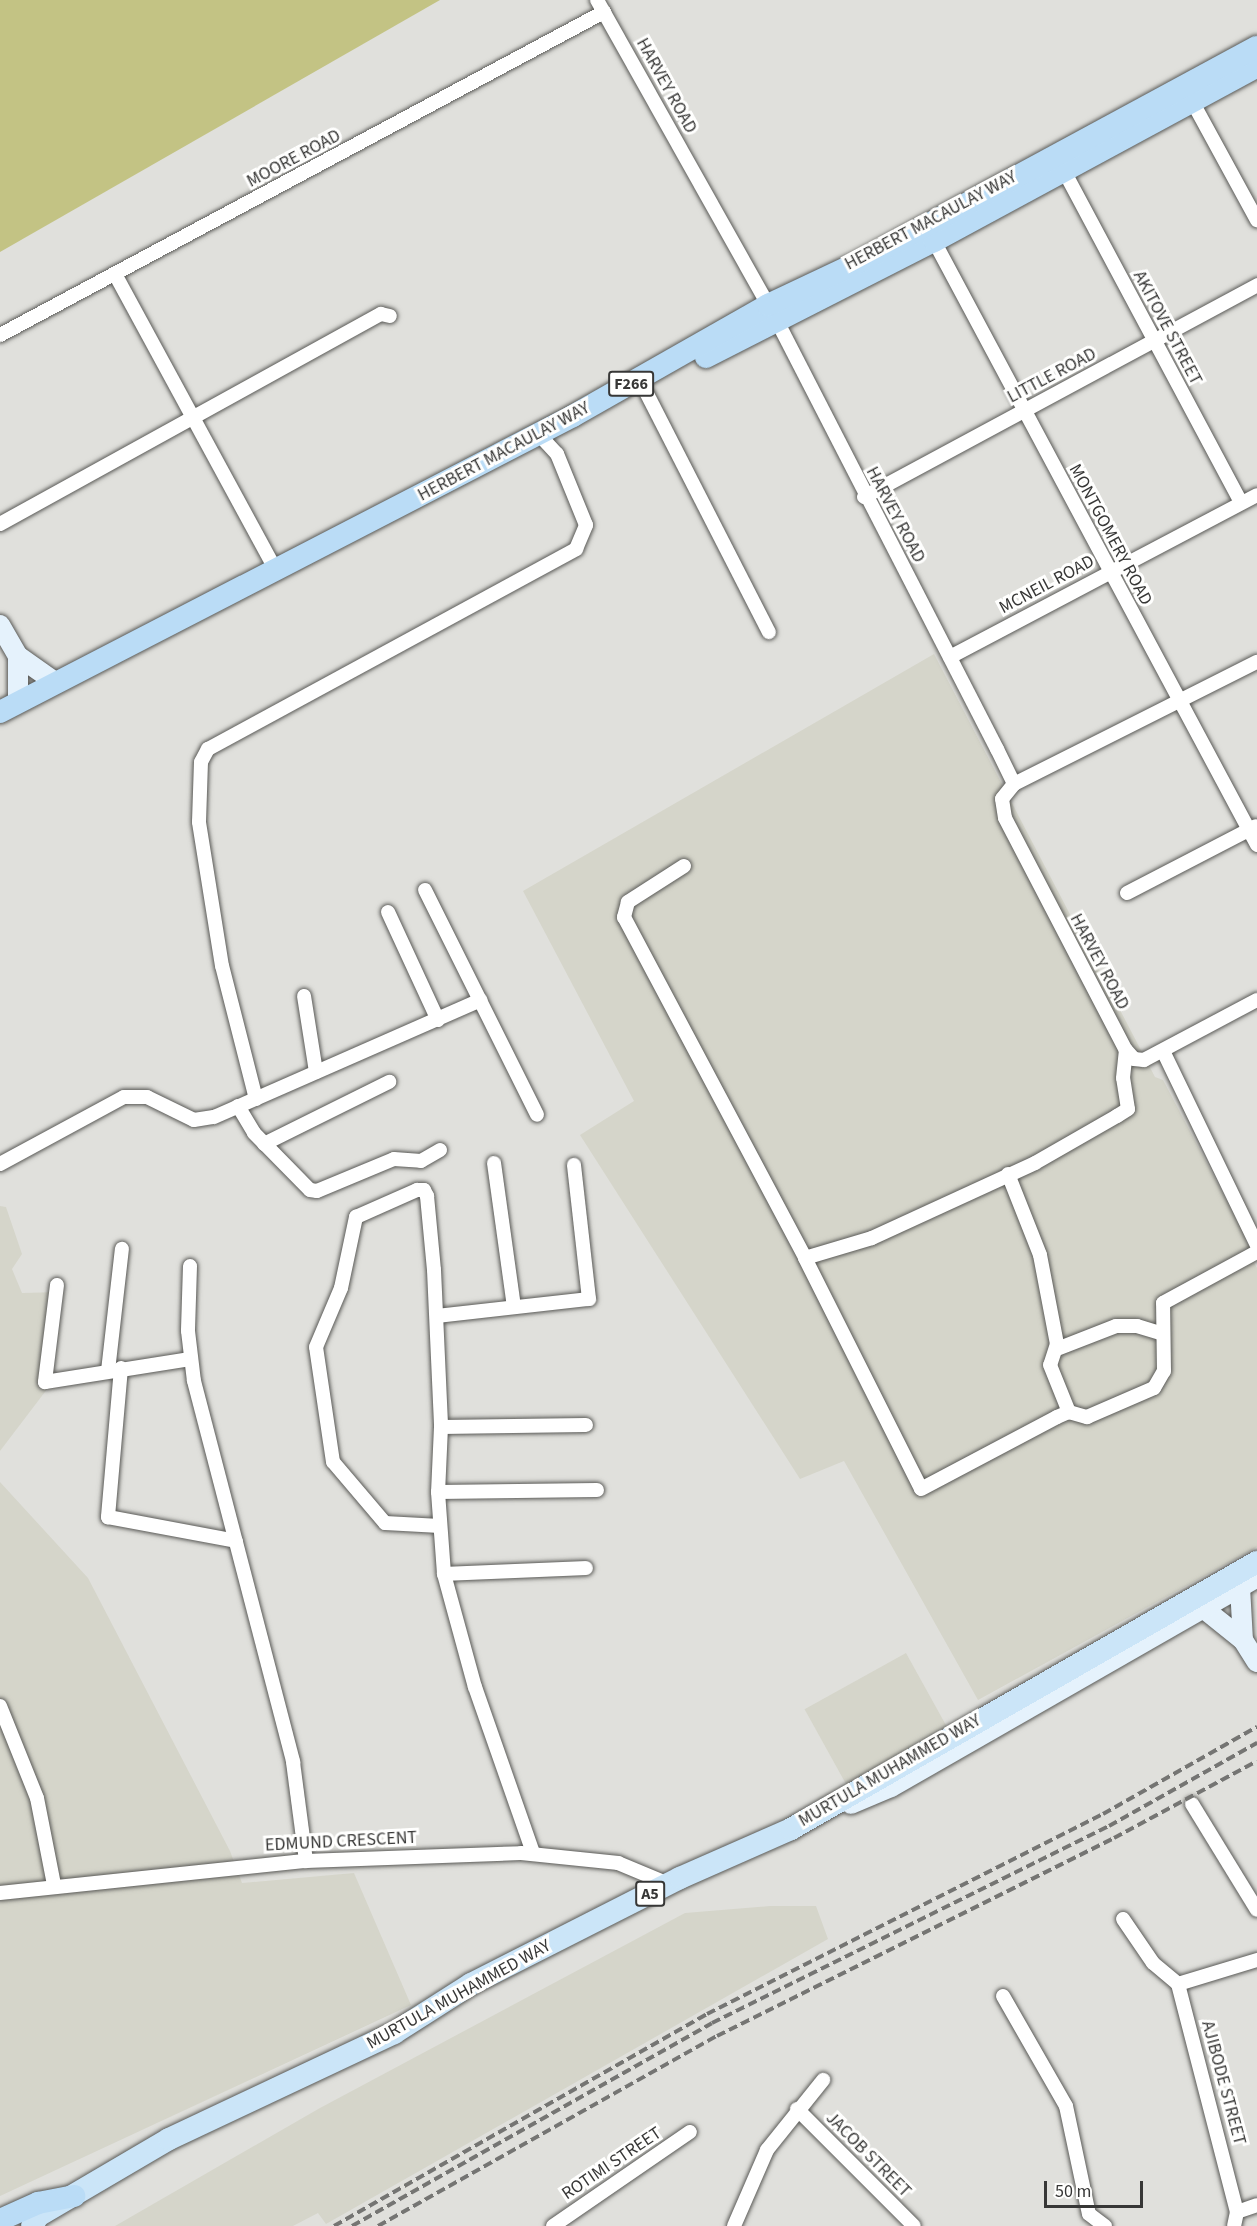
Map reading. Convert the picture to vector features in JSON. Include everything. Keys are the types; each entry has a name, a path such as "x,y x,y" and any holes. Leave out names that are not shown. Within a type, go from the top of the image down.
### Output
{"highway":[{"name":"HERBERT MACAULAY WAY","path":"0,727 645,390 859,262 1257,47"},
{"name":"HERBERT MACAULAY WAY","path":"9,707 772,313 934,241 1063,169 1257,66"},
{"path":"0,2220 38,2203 74,2196"}],"main road":[{"path":"0,625 18,656 55,682"},
{"path":"9,707 18,656"},
{"name":"MURTULA MUHAMMED WAY","path":"30,2223 169,2139 394,2033 471,1984 680,1878 791,1829 1257,1562"},
{"path":"791,1829 891,1787 1249,1582"},
{"path":"1243,1640 1249,1582"},
{"path":"1203,1608 1243,1640 1257,1662"}],"street":[{"name":"MOORE ROAD","path":"0,335 116,274 601,6"},
{"name":"HARVEY ROAD","path":"601,6 772,313 864,498 950,657 1014,784 1002,799 1005,818 1126,1050"},
{"path":"1192,101 1257,220"},
{"name":"AKITOVE STREET","path":"1063,169 1241,504"},
{"name":"MONTGOMERY ROAD","path":"934,241 1180,702 1253,827 1257,845"},
{"path":"116,274 276,571"},
{"name":"LITTLE ROAD","path":"864,498 1257,285"},
{"path":"0,524 194,415 381,314 390,316"},
{"path":"645,390 769,632"},
{"path":"256,1099 222,966 199,822 201,762 208,749 576,549 586,525 557,454 545,441"},
{"name":"MCNEIL ROAD","path":"950,657 1257,495"},
{"path":"1014,784 1257,662"},
{"path":"1127,893 1253,827"},
{"path":"684,866 628,902 624,916 805,1258 921,1489 1069,1412 1087,1416 1154,1388 1164,1371 1163,1303 1257,1252"},
{"path":"425,890 537,1115"},
{"path":"388,912 438,1020"},
{"path":"304,996 316,1072"},
{"path":"1126,1050 1134,1059 1144,1060 1164,1053 1257,999"},
{"path":"0,1164 124,1097 147,1097 195,1120 256,1099 480,1000"},
{"path":"805,1258 872,1238 1008,1174 1128,1109 1123,1078 1126,1050"},
{"path":"1164,1053 1257,1245"},
{"path":"264,1144 389,1082"},
{"path":"238,1106 264,1144 303,1184 317,1191 394,1159 417,1162 440,1150"},
{"path":"494,1163 514,1307"},
{"path":"437,1316 589,1299 574,1165"},
{"path":"1008,1174 1040,1256 1057,1349 1050,1365 1069,1412"},
{"path":"440,1526 385,1523 330,1455 316,1347 341,1288 356,1217 424,1190 437,1316 441,1427 438,1492 444,1574 475,1687 533,1853"},
{"path":"122,1249 108,1517 236,1541"},
{"path":"190,1266 190,1359 201,1413 293,1762 306,1861"},
{"path":"57,1285 45,1382 190,1359"},
{"path":"1057,1349 1116,1326 1137,1326 1163,1334"},
{"path":"441,1427 586,1425"},
{"path":"438,1492 597,1490"},
{"path":"444,1574 586,1568"},
{"path":"0,1706 37,1798 54,1885"},
{"path":"1192,1804 1257,1910"},
{"name":"EDMUND CRESCENT","path":"0,1893 54,1885 306,1861 533,1853 618,1863 666,1883 680,1878"},
{"path":"1123,1919 1154,1963 1178,1984 1257,1960"},
{"name":"AJIBODE STREET","path":"1178,1984 1237,2211 1234,2226"},
{"path":"1003,1996 1066,2106 1089,2214 1105,2226"},
{"path":"734,2226 767,2150 797,2109 823,2080"},
{"name":"JACOB STREET","path":"797,2109 914,2226"},
{"name":"ROTIMI STREET","path":"553,2226 690,2132"},
{"path":"1237,2211 1257,2205"}],"shaded area":[{"path":"934,654 1155,1077 1163,1080 1251,1247 1247,1250 1257,1268 1257,1547 978,1700 844,1461 800,1479 580,1135 634,1101 523,891"},
{"path":"0,1206 6,1207 22,1254 12,1269 22,1293 60,1292 51,1384 0,1451"},
{"path":"0,1482 88,1578 230,1851 242,1883 354,1873 411,2005 0,2196"},
{"path":"906,1653 948,1728 846,1784 805,1709"},
{"path":"770,1906 816,1906 828,1939 326,2224 318,2213 293,2226 115,2226 320,2108 685,1913"}],"green space":[{"path":"0,0 440,0 0,252"}],"railway":[{"path":"334,2226 707,2014 1103,1814 1257,1727"},
{"path":"352,2226 712,2023 1109,1826 1257,1743"},
{"path":"378,2226 717,2036 1114,1838 1257,1761"}]}
